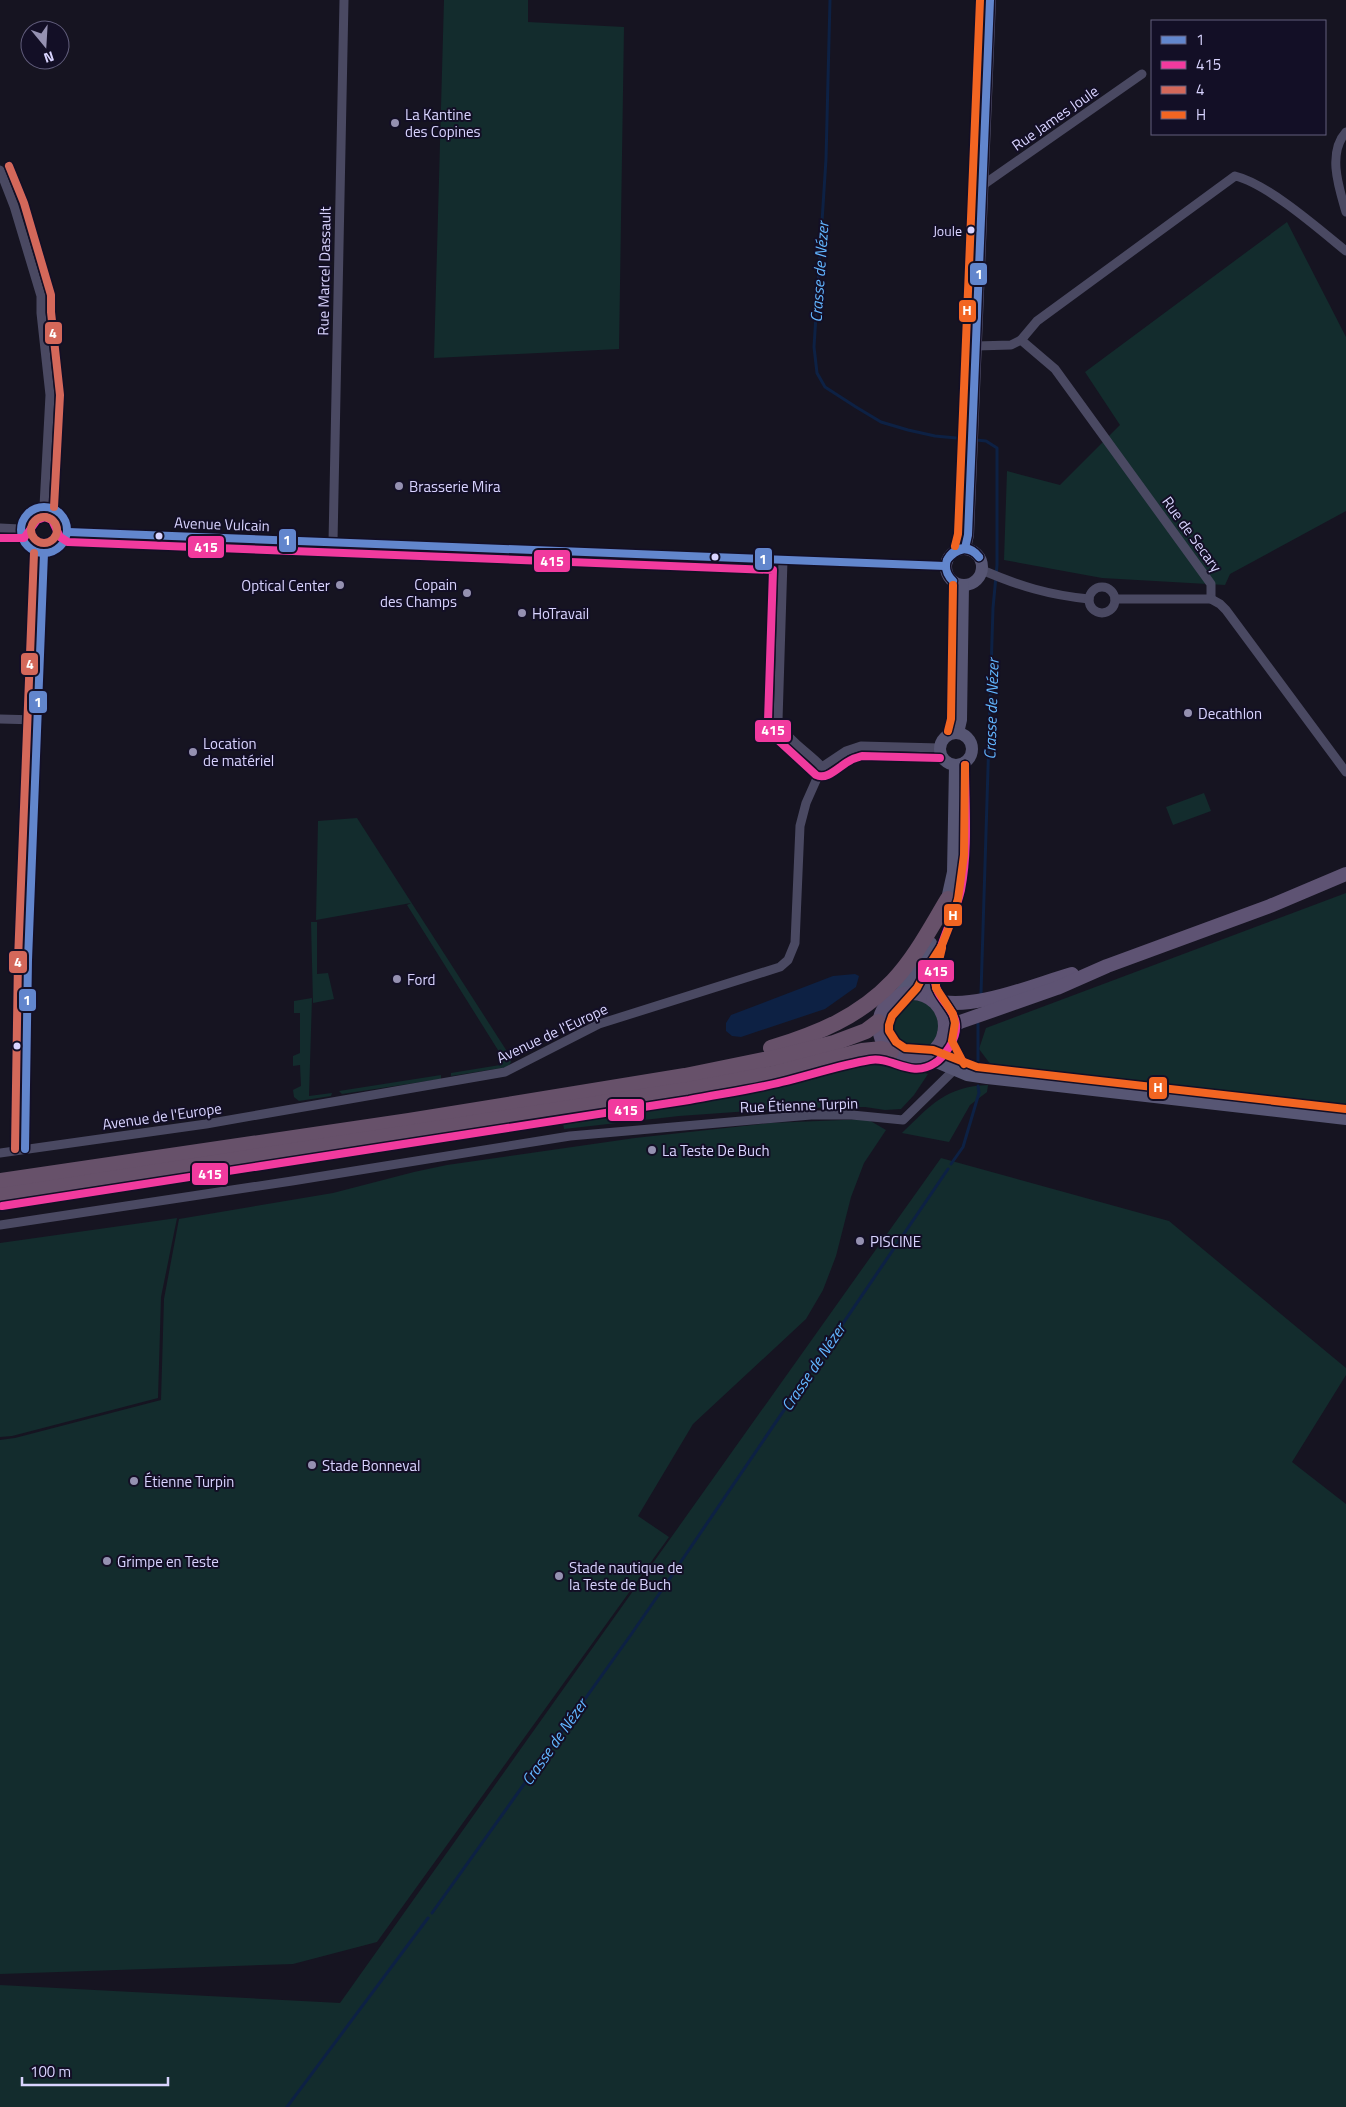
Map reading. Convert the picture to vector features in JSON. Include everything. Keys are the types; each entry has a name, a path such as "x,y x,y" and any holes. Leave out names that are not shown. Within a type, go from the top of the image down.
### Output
{"highway":[{"path":"558,1096 730,1060 826,1030 861,1009 894,980 911,958 948,899"},
{"path":"0,1181 409,1121 685,1076 774,1058 850,1037 866,1031 878,1022"},
{"path":"0,1196 687,1090 777,1073 871,1049 891,1052"}],"main road":[{"path":"1107,966 983,1000 957,1004 931,999 915,993 897,997 882,1012 878,1022 881,1038 891,1052 907,1059 920,1058 933,1052 952,1026 960,1022 1057,988 1107,966 1270,906 1346,874"},
{"path":"931,999 944,1016 946,1024 943,1036"}],"street":[{"name":"Rue Marcel Dassault","path":"332,542 344,0"},
{"path":"964,548 968,536 990,0"},
{"name":"Rue James Joule","path":"983,185 1142,74"},
{"path":"1346,132 1341,137 1336,156 1337,182 1346,212"},
{"path":"0,170 14,206 41,296 41,313 50,395 44,506"},
{"path":"976,346 1011,345 1021,340 1037,321 1235,176 1247,179 1301,215 1346,252"},
{"name":"Rue de Secary","path":"1021,340 1055,369 1211,584 1211,599"},
{"path":"44,506 57,510 62,515 68,532 63,544 57,549 44,553 35,552 29,548 24,542 20,529 23,519 28,513 44,506"},
{"path":"0,528 20,529"},
{"name":"Avenue Vulcain","path":"68,532 945,566"},
{"path":"987,573 973,582 963,585 952,581 946,572 945,566 949,555 964,548 971,550 980,558 987,573 1056,596 1089,599"},
{"path":"25,1149 28,960 44,553"},
{"path":"783,560 778,720 782,729 792,741 822,767 846,751 861,746 940,748"},
{"path":"958,734 961,720 963,585"},
{"path":"1104,587 1112,591 1115,598 1111,609 1100,613 1093,610 1089,599 1092,591 1104,587"},
{"path":"1115,598 1216,600 1226,610 1346,772"},
{"path":"0,719 38,720"},
{"path":"958,734 963,735 971,743 971,753 965,762 955,764 946,761 940,748 948,736 958,734"},
{"path":"897,997 910,983 932,941 948,899 953,872 955,838 955,764"},
{"name":"Avenue de l'Europe","path":"0,1154 206,1124 505,1072 599,1024 780,966 788,960 795,943 800,826 806,803 822,767"},
{"path":"931,999 926,989 925,979 932,941"},
{"path":"943,1036 955,1069"},
{"path":"920,1058 934,1061 967,1075 1010,1082 1346,1120"},
{"name":"Rue Étienne Turpin","path":"0,1225 292,1181 570,1136 811,1115 852,1115 903,1120 955,1069"}],"green space":[{"path":"444,0 528,0 528,22 624,27 619,349 434,358"},
{"path":"1287,222 1346,337 1346,511 1230,574 1225,585 1102,578 1004,560 1007,471 1060,485 1120,425 1085,372"},
{"path":"1204,793 1211,811 1173,825 1166,807"},
{"path":"357,818 510,1056 511,1062 508,1067 451,1076 451,1073 500,1065 503,1058 407,905 411,903 316,920 318,821"},
{"path":"1346,893 1346,1109 991,1065 979,1049 986,1028"},
{"path":"311,922 317,922 317,974 328,973 334,999 313,1003"},
{"path":"312,998 309,1096 332,1093 331,1096 299,1101 294,1097 293,1090 301,1086 300,1065 293,1066 293,1056 300,1053 300,1013 294,1013 294,1001"},
{"path":"908,1000 918,1000 932,1007 939,1021 939,1031 932,1045 918,1052 908,1052 898,1048 891,1041 887,1031 887,1021 891,1011 898,1004"},
{"path":"853,1059 879,1060 895,1069 915,1070 928,1074 914,1095 901,1109 885,1110 865,1107 791,1108 679,1116 564,1129 562,1116"},
{"path":"441,1075 441,1079 342,1094 339,1091"},
{"path":"988,1085 987,1092 970,1105 949,1142 902,1133 940,1099 961,1089"},
{"path":"867,1119 886,1130 864,1163 851,1197 836,1256 823,1290 806,1319 693,1424 638,1516 669,1537 377,1942 293,1964 0,1974 0,1440 15,1438 161,1400 164,1299 179,1219 333,1193 447,1165 635,1138 770,1123"},
{"path":"941,1158 1169,1221 1346,1368 1346,1375 1292,1462 1346,1504 1346,2107 0,2107 0,1985 340,2003"},
{"path":"177,1218 161,1297 158,1398 12,1436 0,1437 0,1243"}],"water":[{"path":"855,974 859,976 856,987 825,1009 741,1037 732,1036 726,1031 726,1023 731,1015 833,976"}],"waterway":[{"name":"Crasse de Nézer","path":"830,0 826,159 814,347 817,373 825,387 881,422 935,436 967,439"},
{"name":"Crasse de Nézer","path":"976,440 986,441 997,448 997,565 993,608 981,993"},
{"name":"Crasse de Nézer","path":"978,1024 978,1068"},
{"name":"Crasse de Nézer","path":"951,1164 963,1147 979,1093 978,1086"},
{"name":"Crasse de Nézer","path":"678,1566 948,1169"},
{"name":"Crasse de Nézer","path":"432,1913 675,1571"},
{"name":"Crasse de Nézer","path":"287,2107 428,1918"}],"transit line":[{"name":"H","path":"955,546 958,534 980,0"},
{"name":"1","path":"965,548 968,535 990,0"},
{"name":"4","path":"9,166 24,203 51,295 51,312 60,395 54,507"},
{"name":"1","path":"39,507 49,507 63,517 67,530 63,543 57,549 49,553 39,553 25,543 21,535 21,525 31,511 39,507"},
{"name":"4","path":"44,517 53,521 57,530 53,539 44,543 35,539 31,530 35,521 44,517"},
{"name":"415","path":"0,538 24,538 37,520 45,517 52,520 60,537 68,542 773,570 768,721 779,741 816,775 820,776 825,776 852,759 862,756 940,758"},
{"name":"1","path":"68,532 945,566"},
{"name":"1","path":"953,581 947,573 946,566 952,553 958,549 965,548 979,557"},
{"name":"1","path":"947,560 955,553 963,550 971,551 979,557"},
{"name":"4","path":"15,1149 18,960 34,553"},
{"name":"1","path":"25,1149 28,960 44,553"},
{"name":"H","path":"948,731 951,719 953,585"},
{"name":"415","path":"2,1206 689,1100 770,1085 870,1060 886,1061 918,1069 935,1063 950,1046 955,1035 956,1025 954,1017 940,996 935,980 941,945 961,890 966,843 965,765"},
{"name":"H","path":"965,765 964,855 958,899 942,945 917,988 892,1016 889,1031 896,1042 905,1048 933,1050 977,1067 1346,1109"},
{"name":"H","path":"942,948 936,973 936,988 953,1014 955,1023 952,1041 964,1064"}],"place":[{"name":"La Kantine des Copines","path":"395,123"},
{"name":"Joule","path":"971,230"},
{"name":"Brasserie Mira","path":"399,486"},
{"name":"Optical Center","path":"340,585"},
{"name":"Copain des Champs","path":"467,593"},
{"name":"HoTravail","path":"522,613"},
{"name":"Decathlon","path":"1188,713"},
{"name":"Location de matériel","path":"193,752"},
{"name":"Ford","path":"397,979"},
{"name":"La Teste De Buch","path":"652,1150"},
{"name":"PISCINE","path":"860,1241"},
{"name":"Stade Bonneval","path":"312,1465"},
{"name":"Étienne Turpin","path":"134,1481"},
{"name":"Grimpe en Teste","path":"107,1561"},
{"name":"Stade nautique de la Teste de Buch","path":"559,1576"}]}
